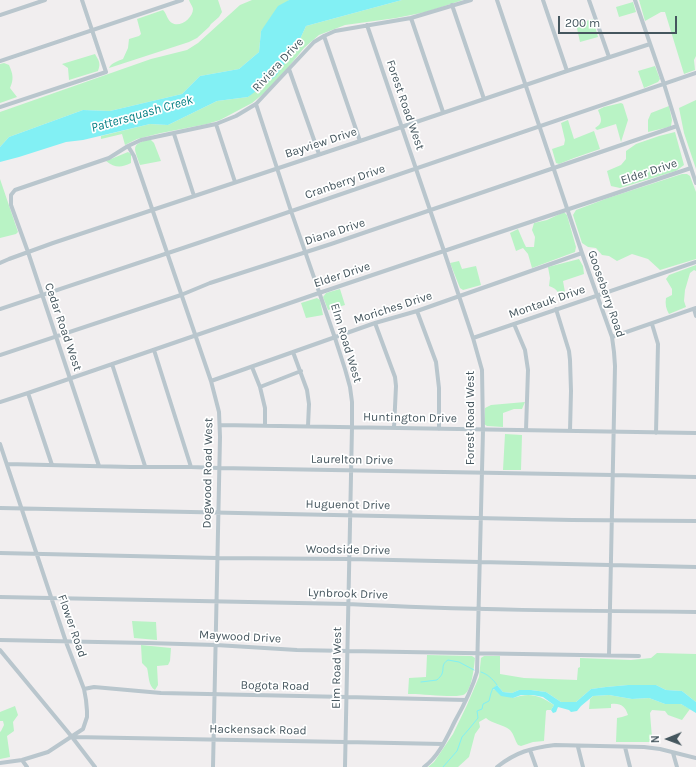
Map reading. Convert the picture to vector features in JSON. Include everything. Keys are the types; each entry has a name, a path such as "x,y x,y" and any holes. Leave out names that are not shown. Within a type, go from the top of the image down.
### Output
{"street":[{"path":"0,15 45,0"},
{"path":"0,107 106,72 82,0"},
{"path":"0,61 182,0"},
{"name":"Riviera Drive","path":"11,195 14,190 109,158 141,140 216,124 236,116 256,104 314,42 335,31 411,18 470,0"},
{"name":"Gooseberry Road","path":"497,0 582,254 612,337 615,366 609,655"},
{"path":"543,0 566,71"},
{"path":"589,0 608,57"},
{"path":"635,0 696,183"},
{"path":"452,5 484,99"},
{"path":"411,18 443,112"},
{"name":"Forest Road West","path":"367,25 444,251 482,370 483,430 477,672 466,700 443,744 429,764 424,767"},
{"path":"324,36 360,141"},
{"name":"Bayview Drive","path":"0,263 53,243 650,44"},
{"path":"288,69 319,154"},
{"name":"Cranberry Drive","path":"0,309 696,73"},
{"name":"Elm Road West","path":"256,104 335,338 350,387 352,402 352,427 345,767"},
{"path":"216,124 235,182"},
{"name":"Diana Drive","path":"0,356 181,295 210,283 331,244 677,126"},
{"path":"174,134 194,196"},
{"name":"Dogwood Road West","path":"128,146 134,156 211,381 219,412 220,425 213,767"},
{"name":"Elder Drive","path":"0,402 691,168"},
{"name":"Cedar Road West","path":"11,195 11,204 99,466"},
{"name":"Moriches Drive","path":"211,381 292,352 582,254"},
{"name":"Montauk Drive","path":"473,338 696,262"},
{"path":"556,309 569,351 571,391 570,431"},
{"path":"612,337 695,309 696,316"},
{"path":"417,311 436,362 440,388 439,429"},
{"path":"375,324 395,377 394,428"},
{"path":"514,324 525,350 528,370 526,430"},
{"path":"652,324 658,344 656,432"},
{"path":"154,350 191,467"},
{"path":"292,352 301,371 307,390 308,426"},
{"path":"112,364 145,466"},
{"path":"252,367 260,387 265,408 264,425"},
{"path":"260,387 301,371"},
{"path":"28,393 52,465"},
{"name":"Huntington Drive","path":"220,425 656,432 696,434"},
{"name":"Flower Road","path":"0,444 8,464 66,642 84,689 87,716 83,729 48,752 22,760 0,763"},
{"name":"Laurelton Drive","path":"8,464 696,477"},
{"name":"Huguenot Drive","path":"0,508 696,521"},
{"name":"Woodside Drive","path":"0,553 696,567"},
{"name":"Lynbrook Drive","path":"0,597 348,604 402,607 610,612 696,612"},
{"name":"Maywood Drive","path":"0,640 216,645 297,650 639,656"},
{"path":"0,650 95,767"},
{"name":"Bogota Road","path":"84,689 94,687 161,693 215,695 466,700"},
{"name":"Hackensack Road","path":"72,737 443,744"},
{"path":"497,767 512,756 542,747 556,746 644,747 660,749 696,758"},
{"path":"578,746 583,767"},
{"path":"625,747 630,767"},
{"path":"530,750 536,767"},
{"path":"673,753 677,767"},
{"path":"22,760 28,767"}],"green space":[{"path":"189,0 218,0 222,12 219,17 197,38 189,42 109,68 113,63 123,59 128,48 129,39 141,34 137,19 163,10 172,23 182,23 191,16 193,8"},
{"path":"252,0 289,0 261,31 259,52 239,69 200,76 182,94 110,111 83,110 9,137 0,147 0,112 151,59 187,50 198,43 240,5"},
{"path":"402,0 463,0 426,12 345,25 319,35 304,48 273,86 252,103 220,120 137,139 125,145 122,134 101,139 101,136 150,124 168,125 217,101 248,97 296,48 306,26"},
{"path":"639,0 696,0 695,70 684,74 665,12 661,12 645,21"},
{"path":"633,2 636,12 619,17 616,7"},
{"path":"593,19 598,37 580,42 576,24"},
{"path":"95,54 99,62 98,71 69,80 68,68 62,64"},
{"path":"4,63 9,65 12,74 10,88 17,97 0,103 0,64"},
{"path":"655,66 660,79 658,82 644,88 638,71"},
{"path":"696,100 696,169 684,133 679,108"},
{"path":"621,103 623,104 628,120 621,142 616,124 597,130 595,128 601,122 598,110"},
{"path":"669,106 672,120 671,126 648,132 648,120 651,113"},
{"path":"568,120 574,139 594,131 600,149 559,164 556,163 552,149 564,145 565,140 561,123"},
{"path":"675,132 684,165 676,171 620,188 611,186 607,171 621,165 626,159 626,151 636,144"},
{"path":"150,139 154,143 161,161 140,165 135,150 136,145"},
{"path":"128,152 131,154 131,163 127,165 115,166 106,161"},
{"path":"682,174 687,174 690,176 696,192 696,259 660,270 648,259 632,254 617,261 609,256 602,255 596,248 588,247 582,243 573,215 576,210"},
{"path":"0,179 18,232 16,234 0,238"},
{"path":"564,212 567,215 576,247 575,252 532,268 528,254 523,248 516,251 510,233 518,229 526,247 534,247 535,237 532,230 534,223 547,220"},
{"path":"579,259 583,266 584,274 563,281 566,298 560,301 558,292 549,286 550,278 548,267"},
{"path":"459,261 462,269 476,266 481,285 463,290 460,288 450,263"},
{"path":"696,265 696,271 694,270 690,273 685,290 684,301 686,307 669,314 666,306 666,298 672,295 672,289 666,279 669,275"},
{"path":"340,289 345,305 328,310 323,297 326,293"},
{"path":"317,298 320,300 323,315 306,318 301,303"},
{"path":"525,402 522,409 514,409 503,413 503,427 487,426 484,424 485,408 491,405"},
{"path":"505,434 522,435 521,470 503,470"},
{"path":"132,621 156,622 157,640 134,638"},
{"path":"141,645 171,648 170,661 168,665 157,666 158,685 155,690 151,686 147,668 142,663"},
{"path":"657,653 696,654 696,702 682,691 666,690 656,685 628,685 591,689 576,702 561,702 546,692 519,690 512,693 503,692 497,685 493,689 513,698 529,695 544,699 554,705 551,710 546,711 544,741 533,742 521,746 518,745 513,733 510,730 504,726 491,722 486,718 479,722 480,727 475,734 469,757 458,767 428,767 434,762 453,734 479,677 481,658 484,656 500,656 500,674 524,678 577,680 578,668 580,667 580,658 631,660 651,658"},
{"path":"427,655 472,656 475,658 471,683 465,694 455,696 438,696 408,694 409,678 426,677"},
{"path":"609,695 632,699 649,698 665,704 681,704 690,709 682,720 668,715 665,711 652,710 650,713 652,738 650,742 616,742 617,718 628,715 624,707 611,704 611,708 589,709 590,699 593,696"},
{"path":"15,706 18,715 13,722 14,731 7,736 10,757 0,759 0,732 4,725 3,721 0,721 0,712"}],"water":[{"name":"Pattersquash Creek","path":"289,0 402,0 306,26 296,48 276,76 248,97 217,101 168,125 150,124 83,140 66,142 0,162 0,147 9,137 83,110 110,111 182,94 200,76 239,69 259,52 261,31 278,6"},
{"path":"497,685 503,692 512,693 519,690 531,690 546,692 561,702 576,702 591,689 628,685 656,685 666,690 682,691 696,702 696,713 681,704 665,704 649,698 632,699 609,695 593,696 577,711 571,712 558,707 556,712 553,713 551,710 554,705 543,697 533,695 521,695 513,698 501,696 493,688"}],"waterway":[{"path":"421,682 437,680 442,674 444,663 448,660 459,662 474,670"},
{"path":"481,672 490,677 497,685"},
{"path":"443,767 457,751 462,737 478,718 477,711 482,709 483,704 489,701 493,688 494,689"}]}
